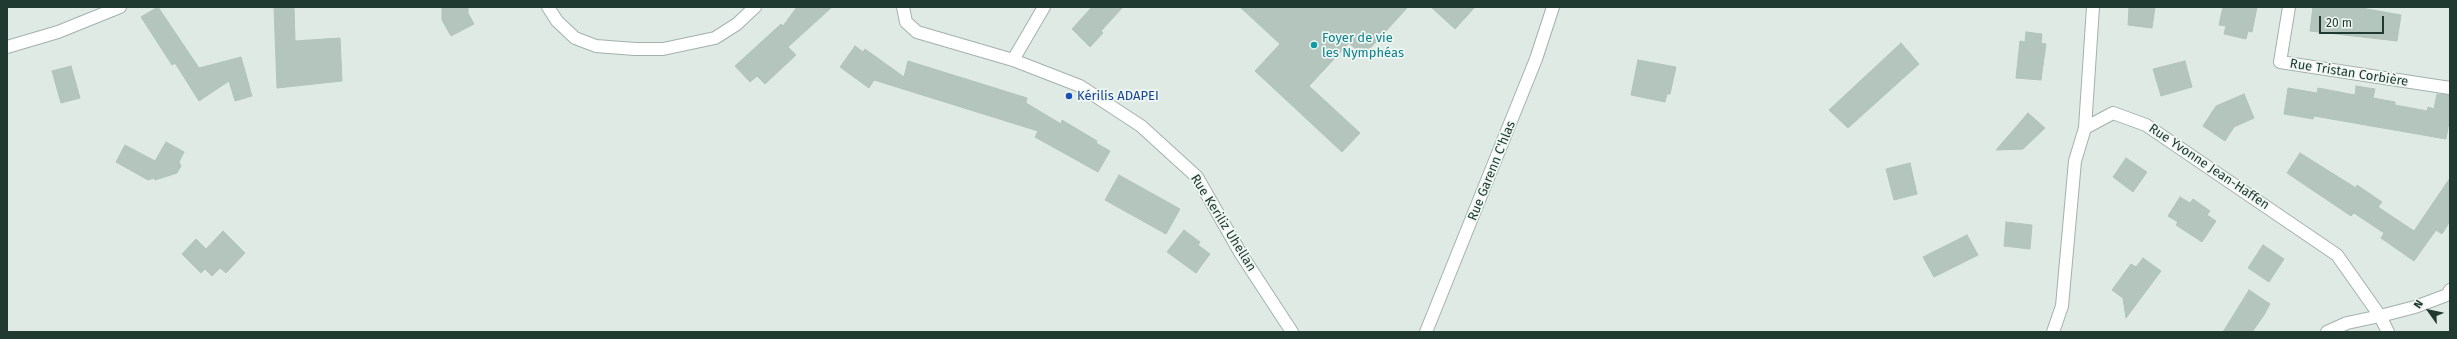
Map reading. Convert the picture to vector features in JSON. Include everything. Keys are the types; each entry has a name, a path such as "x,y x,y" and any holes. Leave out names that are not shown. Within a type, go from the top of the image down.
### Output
{"street":[{"path":"7,47 58,32 120,7"},
{"path":"548,7 557,21 575,38 596,46 635,49 663,49 715,38 751,9"},
{"name":"Rue Keriliz Uhellan","path":"903,7 906,22 917,32 1013,60 1080,86 1141,126 1197,177 1241,254 1292,332"},
{"path":"1013,60 1044,7"},
{"name":"Rue Garenn C'hlas","path":"1426,332 1536,59 1553,7"},
{"path":"2053,332 2062,306 2075,161 2085,128 2093,7"},
{"name":"Rue Tristan Corbière","path":"2289,7 2280,62 2450,88"},
{"name":"Rue Yvonne Jean-Haffen","path":"2085,128 2113,113 2152,129 2337,255 2380,316"},
{"path":"2327,332 2347,323 2415,307 2447,295 2450,290"},
{"path":"2380,316 2388,332"}],"building":[{"path":"158,7 199,68 241,57 252,96 235,101 229,81 199,101 175,63 172,65 141,17"},
{"path":"274,7 294,7 295,41 340,38 342,81 277,88"},
{"path":"442,7 468,7 468,13 474,24 451,36 442,20"},
{"path":"797,7 832,7 788,47 796,55 765,84 757,76 750,82 735,66 781,24 783,26"},
{"path":"1092,7 1123,7 1101,31 1103,33 1090,47 1072,29"},
{"name":"Foyer de vie les Nymphéas","path":"1240,7 1408,7 1363,56 1349,43 1309,86 1360,133 1342,152 1255,71 1280,44"},
{"name":"Foyer de vie les Nymphéas","path":"1431,7 1475,7 1455,29"},
{"path":"2129,7 2155,7 2152,28 2128,25"},
{"path":"2223,7 2257,7 2252,32 2248,31 2246,39 2224,34 2226,26 2219,25"},
{"path":"2313,7 2356,7 2401,15 2397,41 2310,31"},
{"path":"2026,32 2042,34 2041,43 2046,44 2041,80 2016,78 2020,41 2025,42"},
{"path":"1901,43 1919,64 1848,128 1829,110"},
{"path":"855,46 863,52 865,49 904,77 908,61 1027,98 1026,103 1061,124 1062,120 1097,141 1096,143 1110,151 1098,172 1035,137 1038,131 874,80 869,88 840,67"},
{"path":"1638,60 1676,67 1670,94 1667,94 1665,102 1631,95"},
{"path":"2185,61 2192,87 2161,96 2153,69"},
{"path":"71,66 80,98 61,103 52,71"},
{"path":"2356,86 2375,89 2373,98 2395,102 2395,105 2427,111 2428,107 2434,109 2437,94 2450,95 2450,116 2446,139 2314,116 2313,119 2284,114 2288,88 2317,93 2318,88 2355,95"},
{"path":"2244,94 2254,118 2234,127 2225,141 2203,126 2216,106"},
{"path":"2028,113 2045,128 2023,149 1996,150"},
{"path":"166,142 184,152 179,162 181,166 177,173 155,180 154,178 148,180 116,162 125,145 155,161"},
{"path":"2300,153 2356,188 2357,185 2382,202 2378,207 2414,231 2450,178 2450,221 2442,234 2436,230 2414,261 2381,238 2384,233 2354,213 2351,216 2287,173"},
{"path":"2126,158 2147,172 2133,192 2113,177"},
{"path":"1910,163 1917,194 1894,200 1886,169"},
{"path":"1119,175 1180,209 1166,234 1105,200"},
{"path":"2180,197 2190,203 2193,199 2210,211 2207,215 2216,221 2202,242 2176,225 2178,222 2168,216"},
{"path":"2006,222 2032,225 2030,249 2004,246"},
{"path":"1184,230 1200,242 1198,245 1210,254 1196,273 1167,252"},
{"path":"223,231 245,253 226,273 220,268 212,276 205,269 201,273 182,254 196,239 206,249"},
{"path":"1967,235 1978,255 1934,277 1923,257"},
{"path":"2263,245 2284,259 2269,282 2248,268"},
{"path":"2143,258 2161,271 2126,318 2123,298 2112,290 2131,264 2136,267"},
{"path":"2249,290 2270,304 2264,315 2252,332 2223,332"}],"place":[{"name":"Foyer de vie les Nymphéas","path":"1314,45"},
{"name":"Kérilis ADAPEI","path":"1069,96"}]}
